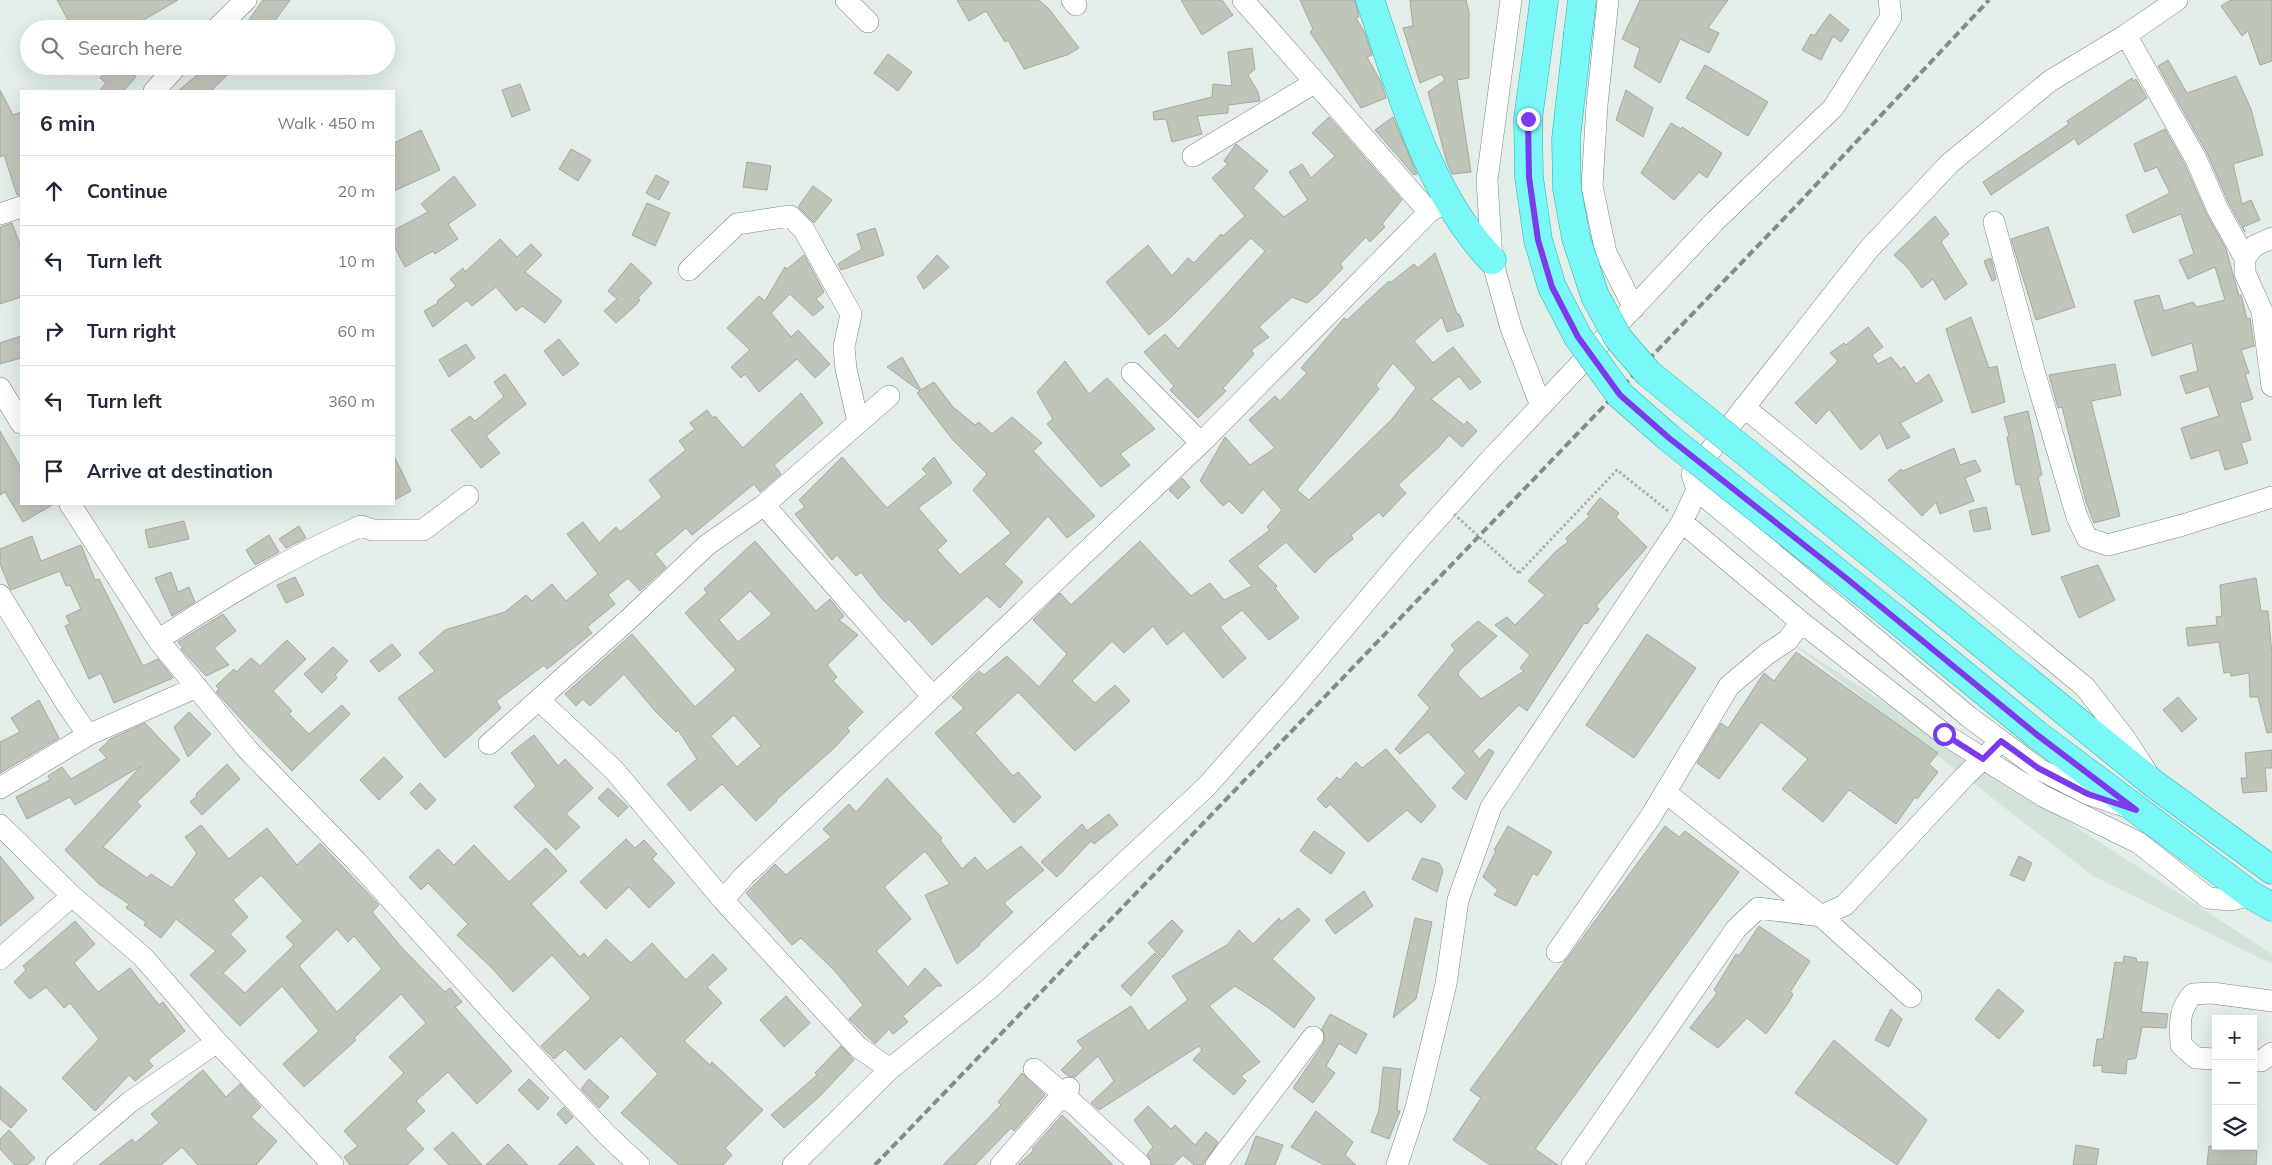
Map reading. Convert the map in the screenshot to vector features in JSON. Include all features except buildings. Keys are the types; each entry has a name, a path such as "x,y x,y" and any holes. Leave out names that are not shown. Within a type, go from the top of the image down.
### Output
{"main road":[{"path":"1370,0 1438,207 1492,260"},
{"path":"1582,0 1566,139 1567,189 1576,238 1595,296 1618,338 1648,372 2154,784 2272,870"},
{"path":"1543,12 1528,119 1529,177 1538,240 1552,287 1578,337 1620,395 1669,438 1896,619 2036,734 2136,810 2262,901"}],"street":[{"path":"225,20 246,0"},
{"path":"846,0 868,22"},
{"path":"723,900 744,876 1201,443 1438,207 1314,83 1243,0"},
{"path":"1512,0 1487,180 1492,260 1511,328 1541,406"},
{"path":"1608,0 1597,105 1592,186 1606,253 1634,308"},
{"path":"792,1165 890,1069 990,988 1206,787 1291,691 1412,547 1541,406 1715,221 1833,108 1891,17 1889,0"},
{"path":"2136,810 2088,794 2038,768 2001,741 1962,711 1697,490 1692,474 1869,249 1950,163 2050,81 2126,35 2177,0"},
{"path":"2126,35 2196,159 2218,210 2245,258 2245,273 2262,311 2272,386"},
{"path":"155,90 169,75"},
{"path":"1193,156 1314,83"},
{"path":"0,214 20,207"},
{"path":"689,270 738,224 790,216 804,230 850,314 844,347 846,369 858,422"},
{"path":"1994,222 2034,371 2074,508 2087,538 2108,544 2183,525 2272,497"},
{"path":"2245,258 2254,246 2272,238"},
{"path":"1132,373 1201,443"},
{"path":"0,388 20,421"},
{"path":"489,744 706,545 764,504 889,396"},
{"path":"1744,407 2085,687 2126,740 2154,784"},
{"path":"1398,1165 1416,1108 1446,984 1458,900 1491,807 1682,522 1697,490"},
{"path":"158,640 234,590 312,547 361,526 373,530 423,530 468,496"},
{"path":"764,504 934,697"},
{"path":"71,505 158,640 247,749 356,861 606,1134 639,1165"},
{"path":"1682,522 1801,622 1944,734 2043,796 2139,843 2208,898 2262,901"},
{"path":"0,595 88,735"},
{"path":"1557,952 1665,792 1729,686 1767,654 1788,640 1801,622"},
{"path":"0,788 88,735 197,687"},
{"path":"539,700 614,770 723,900 858,1047 890,1069"},
{"path":"1572,1165 1736,929 1758,908 1821,916 1845,905 2001,741"},
{"path":"1665,792 1821,916 1912,997"},
{"path":"0,825 72,896 143,957 217,1042 333,1165"},
{"path":"0,959 72,896"},
{"path":"2212,1059 2196,1058 2182,1045 2179,1019 2184,1004 2193,994 2212,993 2272,1001"},
{"path":"1216,1165 1313,1037"},
{"path":"56,1165 130,1102 217,1042"},
{"path":"1034,1069 1066,1091 1140,1165"},
{"path":"1001,1165 1066,1091"}],"path":[{"path":"1454,514 1520,573 1617,470 1682,522"}],"shaded area":[{"path":"1788,640 2272,954 2272,964 2093,876"}],"railway":[{"path":"875,1165 1798,204 1989,0"}],"route":[{"path":"1528,119 1529,177 1538,240 1552,287 1578,337 1620,395 1669,438 1846,578 2036,734 2136,810 2088,794 2038,768 2001,741 1983,759 1944,734"}]}
